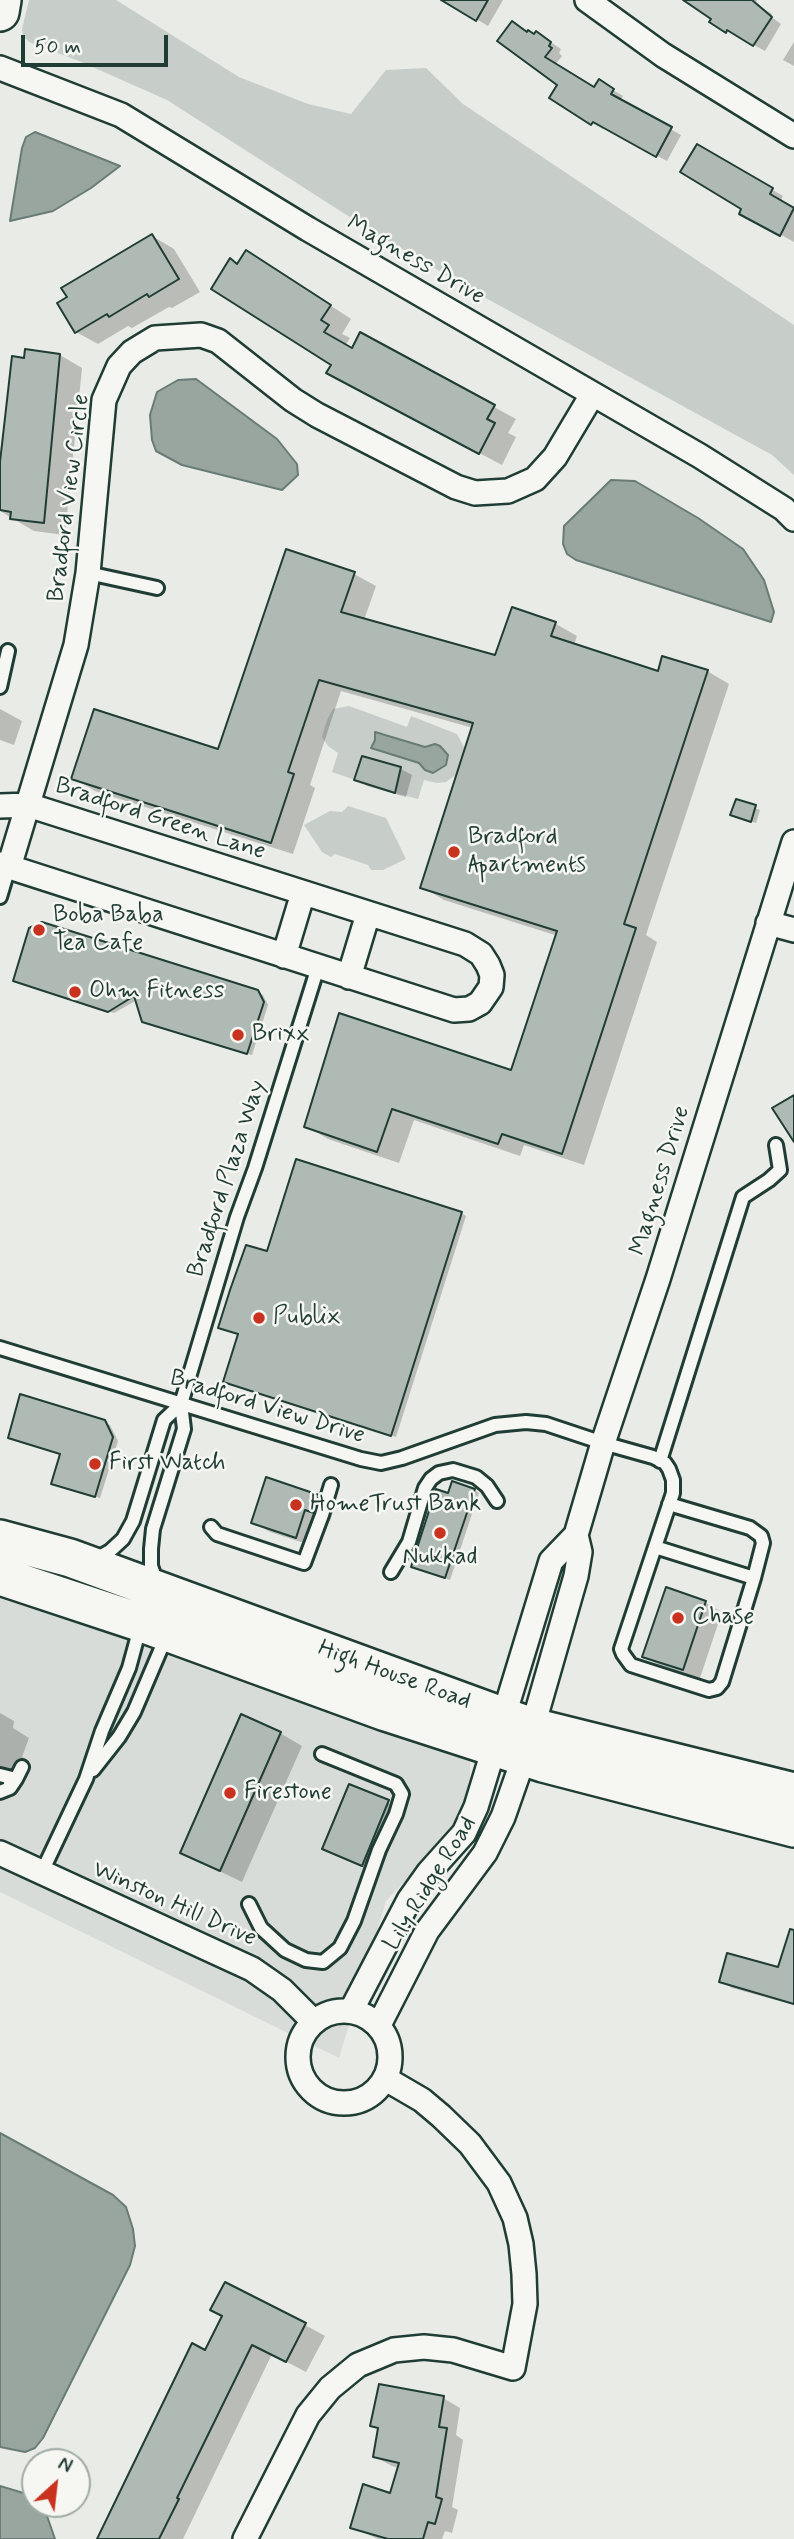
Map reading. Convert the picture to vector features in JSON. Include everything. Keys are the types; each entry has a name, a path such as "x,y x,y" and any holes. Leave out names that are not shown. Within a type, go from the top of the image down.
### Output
{"main road":[{"path":"0,12 2,0"},
{"name":"High House Road","path":"0,1539 69,1558 160,1591 514,1737 794,1828"},
{"name":"High House Road","path":"0,1576 155,1628 386,1712 794,1792"}],"street":[{"path":"587,0 682,68 794,136"},
{"name":"Magness Drive","path":"0,68 121,115 308,229 700,456 784,509 794,519"},
{"name":"Bradford View Circle","path":"5,865 28,805 76,645 88,573 104,400 119,366 132,352 155,338 201,335 218,341 293,400 317,415 456,487 475,494 508,491 535,479 555,457 592,395"},
{"name":"Bradford Green Lane","path":"0,806 28,805 465,944 481,954 488,965 492,975 491,987 480,1003 469,1009 454,1010 5,865"},
{"name":"Magness Drive","path":"514,1737 576,1576 580,1552 576,1535 603,1443 658,1279 794,842"},
{"path":"284,956 303,893"},
{"path":"349,977 368,914"},
{"path":"768,923 794,930"},
{"name":"Lily Ridge Road","path":"351,2011 408,1900 464,1833 514,1737"},
{"name":"Lily Ridge Road","path":"379,2025 427,1931 495,1836 514,1737"},
{"name":"Winston Hill Drive","path":"0,1853 252,1969 282,1990 314,2022"},
{"path":"351,2011 366,2016 379,2025 388,2039 391,2053 386,2079 369,2097 358,2102 332,2102 312,2090 300,2070 298,2056 305,2031 314,2022 327,2014 351,2011"},
{"path":"245,2539 308,2415 330,2388 358,2365 394,2350 424,2347 453,2350 513,2368 525,2304 521,2244 515,2218 499,2183 470,2144 422,2100 386,2079"}],"lane":[{"path":"88,573 157,588"},
{"path":"0,687 8,651"},
{"path":"0,897 5,865"},
{"name":"Bradford Plaza Way","path":"160,1591 151,1566 150,1549 153,1529 184,1429 181,1404 236,1217 258,1158 318,967"},
{"path":"669,1504 750,1528 761,1536 763,1543 722,1682 717,1688 709,1690 631,1665 622,1654 621,1648 669,1504 673,1480 665,1463 660,1461 743,1197 779,1170 776,1145"},
{"name":"Bradford View Drive","path":"0,1348 361,1460 381,1463 495,1425 526,1422 546,1424 660,1461"},
{"name":"Bradford Plaza Way","path":"86,1565 110,1551 123,1539 132,1521 164,1420 181,1404"},
{"path":"391,1572 409,1542 425,1488 439,1473 453,1470 476,1477 487,1486 497,1501"},
{"path":"211,1527 217,1534 304,1563 331,1485"},
{"path":"655,1546 754,1578"},
{"path":"41,1874 86,1779 102,1731 129,1668 155,1628"},
{"path":"86,1779 119,1737 134,1712 155,1628"},
{"path":"249,1904 261,1928 285,1950 306,1960 323,1962 340,1948 354,1921 402,1794 396,1784 322,1754"},
{"path":"0,1789 16,1779 22,1767"},
{"path":"0,1775 16,1779"}],"shaded area":[{"path":"29,0 116,0 239,77 308,104 351,114 386,70 426,68 463,104 794,325 794,475 772,455 482,296 370,230 167,100 29,42 22,29"},
{"path":"35,132 120,166 53,211 10,221 22,148 26,137"},
{"path":"196,379 277,439 297,464 298,475 282,490 182,465 156,451 152,440 150,415 157,392 178,380"},
{"path":"611,480 635,481 698,518 743,549 764,580 774,612 771,622 576,560 567,554 563,544 564,526"},
{"path":"349,706 407,727 411,716 457,734 465,749 457,774 446,782 424,780 418,799 395,793 400,767 362,756 355,780 332,772 338,753 328,746 322,737 333,709"},
{"path":"375,732 425,747 435,744 440,746 448,755 446,765 433,773 425,770 419,763 371,748"},
{"path":"348,806 386,818 406,859 383,870 371,870 368,865 335,854 331,857 322,852 304,825 330,811 342,812"},
{"path":"0,1571 470,1757 470,1794 451,1832 386,1901 339,2058 0,1892"},
{"path":"0,2133 113,2195 126,2207 135,2246 130,2265 43,2438 35,2448 21,2448 21,2451 0,2447"},
{"path":"0,2486 21,2492 21,2518 48,2518 55,2539 0,2539"}],"building":[{"path":"441,0 488,0 476,21"},
{"path":"683,0 752,0 772,17 753,46 709,22 711,19"},
{"path":"512,21 527,32 528,30 534,34 536,31 551,42 549,46 552,48 545,57 594,87 599,79 614,89 611,94 672,127 656,157 593,122 591,125 549,98 557,85 497,41"},
{"path":"697,144 773,188 770,194 794,208 780,236 739,214 741,209 680,172"},
{"path":"152,234 179,279 149,297 147,294 109,317 107,314 75,333 57,303 67,297 61,288"},
{"path":"246,250 331,305 321,320 329,325 324,332 352,348 360,332 495,405 487,419 495,423 479,454 326,373 331,365 211,289 230,258 237,264"},
{"path":"25,349 60,354 44,523 10,519 11,512 0,510 0,462 12,356 24,358"},
{"name":"Bradford Apartments","path":"286,549 355,572 341,612 495,655 512,607 556,622 551,636 658,671 662,656 708,670 624,924 636,928 562,1154 502,1134 498,1144 392,1109 377,1152 304,1127 339,1013 511,1070 557,931 420,888 473,723 319,680 288,772 294,774 271,843 71,779 94,709 218,749"},
{"path":"362,756 401,767 395,793 354,780"},
{"path":"736,799 756,805 751,822 730,815"},
{"path":"42,922 258,990 264,1002 247,1054 142,1022 134,996 108,1012 13,981 29,928"},
{"path":"794,1095 794,1142 772,1108"},
{"path":"296,1159 462,1212 391,1436 223,1382 238,1334 218,1328 230,1290 246,1245 267,1251"},
{"path":"20,1394 105,1420 113,1437 95,1497 51,1484 60,1454 8,1438"},
{"name":"HomeTrust Bank","path":"266,1477 319,1495 314,1513 305,1510 296,1538 251,1523"},
{"name":"Nukkad","path":"452,1481 475,1489 445,1578 411,1567 436,1489 448,1493"},
{"name":"Chase","path":"666,1587 706,1601 683,1670 642,1657"},
{"name":"Firestone","path":"241,1714 281,1732 220,1871 180,1853"},
{"path":"349,1784 389,1800 362,1866 322,1849"},
{"path":"790,1929 794,1930 794,2004 719,1982 727,1953 778,1967"},
{"path":"225,2282 306,2323 286,2362 252,2345 159,2539 97,2539 192,2343 205,2350 222,2316 210,2310"},
{"path":"379,2384 444,2396 439,2427 447,2428 436,2497 442,2499 435,2524 428,2522 423,2539 388,2539 350,2528 363,2484 390,2493 399,2463 373,2457 378,2428 370,2426"}],"place":[{"name":"Bradford Apartments","path":"454,852"},
{"name":"Boba Baba Tea Cafe","path":"39,930"},
{"name":"Ohm Fitness","path":"75,992"},
{"name":"Brixx","path":"238,1035"},
{"name":"Publix","path":"259,1318"},
{"name":"First Watch","path":"95,1464"},
{"name":"HomeTrust Bank","path":"296,1505"},
{"name":"Nukkad","path":"440,1533"},
{"name":"Chase","path":"678,1618"},
{"name":"Firestone","path":"230,1793"}]}
